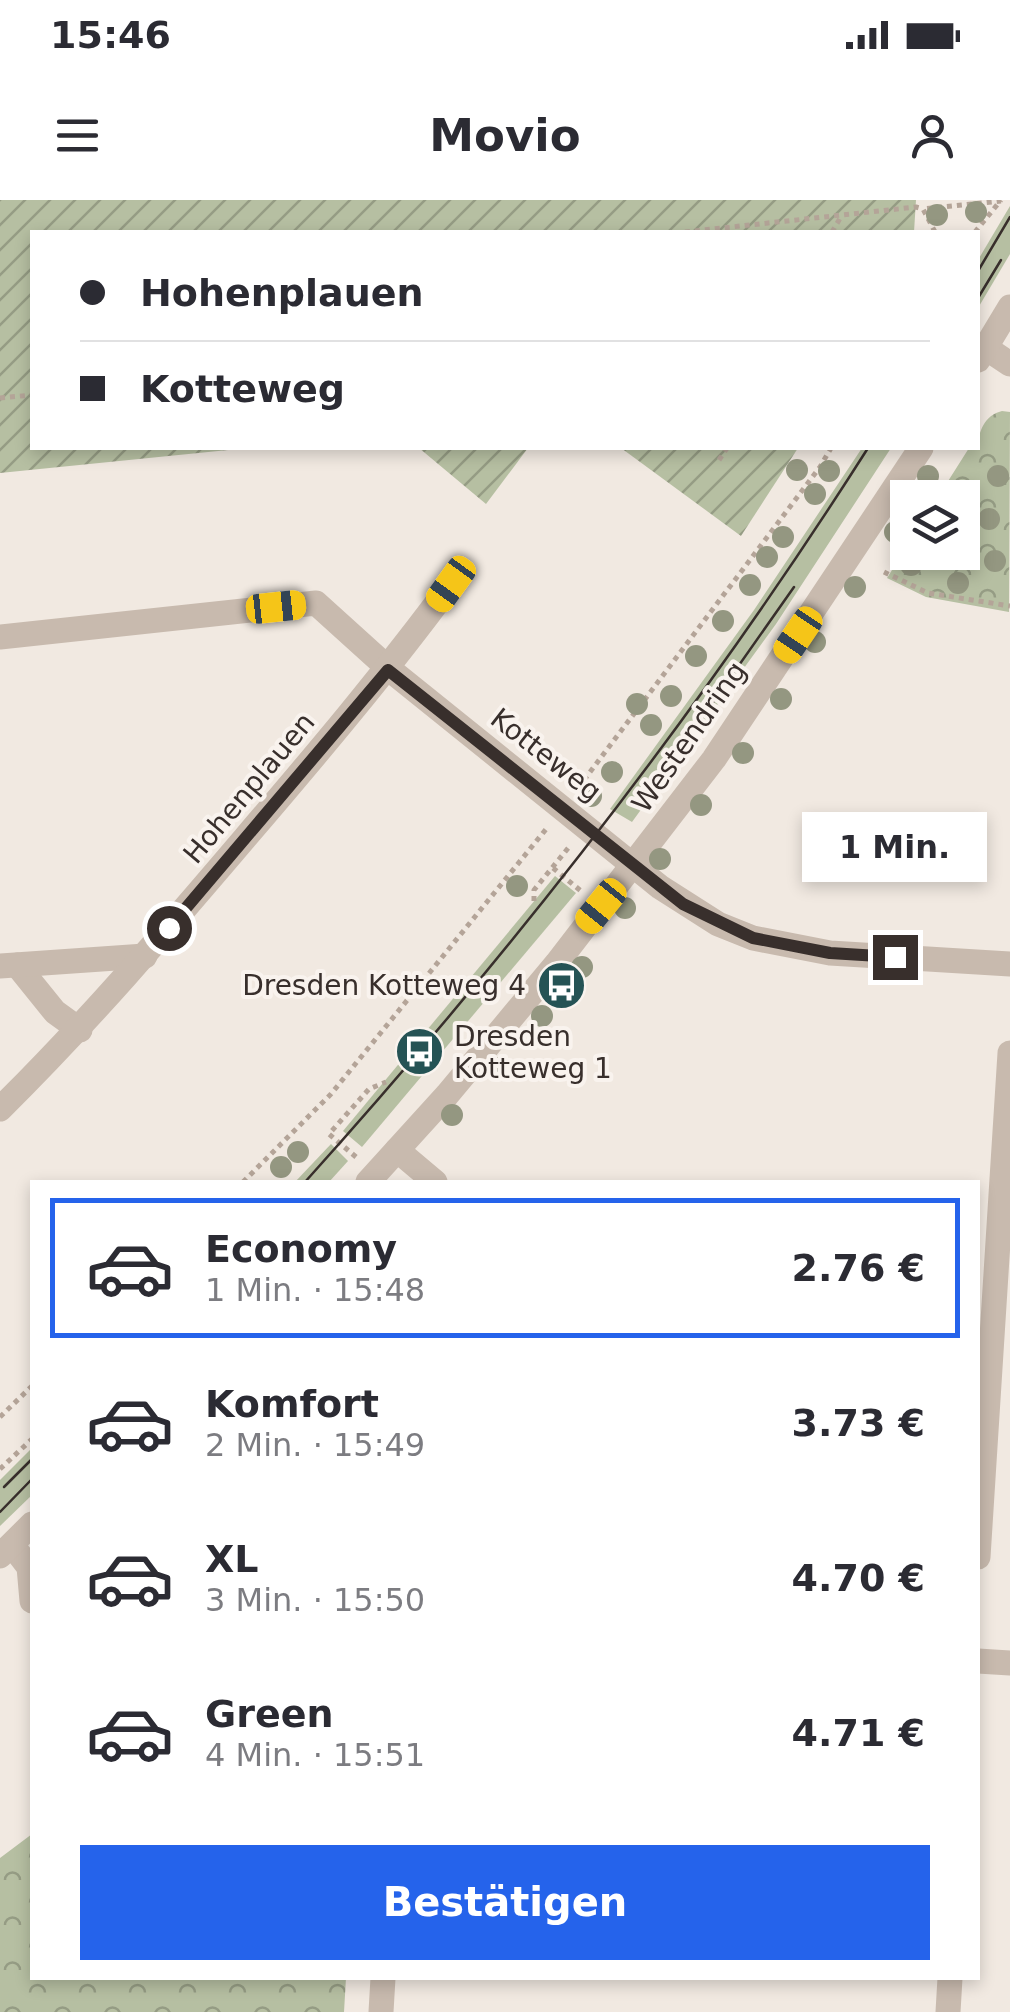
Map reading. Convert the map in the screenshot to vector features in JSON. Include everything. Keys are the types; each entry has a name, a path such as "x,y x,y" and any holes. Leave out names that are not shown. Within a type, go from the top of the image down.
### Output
{"street":[{"path":"1010,307 982,354 1010,364"},
{"name":"Westendring","path":"363,1171 397,1150 495,1038 634,865 714,759 921,450"},
{"name":"Hohenplauen","path":"0,1109 80,1030 145,956 388,670 451,584"},
{"name":"Kotteweg","path":"0,637 316,603 388,670 683,904 753,938 830,953 1010,964"},
{"path":"8,966 145,956"},
{"path":"8,966 55,1012 80,1030"},
{"path":"980,1492 986,1295 1010,1053"},
{"path":"397,1150 433,1180"},
{"path":"30,1526 6,1550 28,1567 30,1584"},
{"path":"980,1661 1010,1663"},
{"path":"381,2012 383,1980"},
{"path":"948,2012 950,1980"}],"path":[{"path":"703,230 910,204 923,209 1001,201"},
{"path":"978,230 1001,201"},
{"path":"923,209 933,230"},
{"path":"833,230 842,215"},
{"path":"0,398 30,395"},
{"path":"719,460 726,450"},
{"path":"884,572 928,592 1010,606"},
{"path":"534,901 534,890 553,868 601,906"},
{"path":"363,1171 329,1134 369,1089 386,1082"},
{"path":"0,1418 30,1388"},
{"path":"0,1469 30,1441"}],"green space":[{"path":"0,200 916,200 914,230 30,230 30,450 228,450 0,473"},
{"path":"1010,206 1010,254 980,305 980,257"},
{"path":"1010,412 1009,612 926,597 887,578 892,570 980,570 980,480 949,480 968,450 980,450 980,433 996,413"},
{"path":"421,450 526,450 486,504"},
{"path":"624,450 797,450 741,536"},
{"path":"861,450 890,450 776,624 632,822 610,809 754,610"},
{"path":"555,876 576,893 362,1147 343,1131"},
{"path":"331,1144 348,1161 331,1180 297,1180"},
{"path":"30,1450 30,1497 0,1526 0,1480"},
{"path":"30,1836 30,1980 346,1980 344,2012 0,2012 0,1858"}],"tram line":[{"path":"980,268 1010,217"},
{"path":"980,295 1001,260"},
{"path":"307,1180 457,1007 602,827 739,640 867,450"},
{"path":"699,722 794,587"},
{"path":"4,1487 30,1461"},
{"path":"0,1512 30,1481"}],"place":[{"name":"Dresden Kotteweg 4","path":"561,985"},
{"name":"Dresden Kotteweg 1","path":"419,1052"}],"route":[{"path":"169,928 388,670 683,904 718,924 753,938 791,946 895,957"}]}
